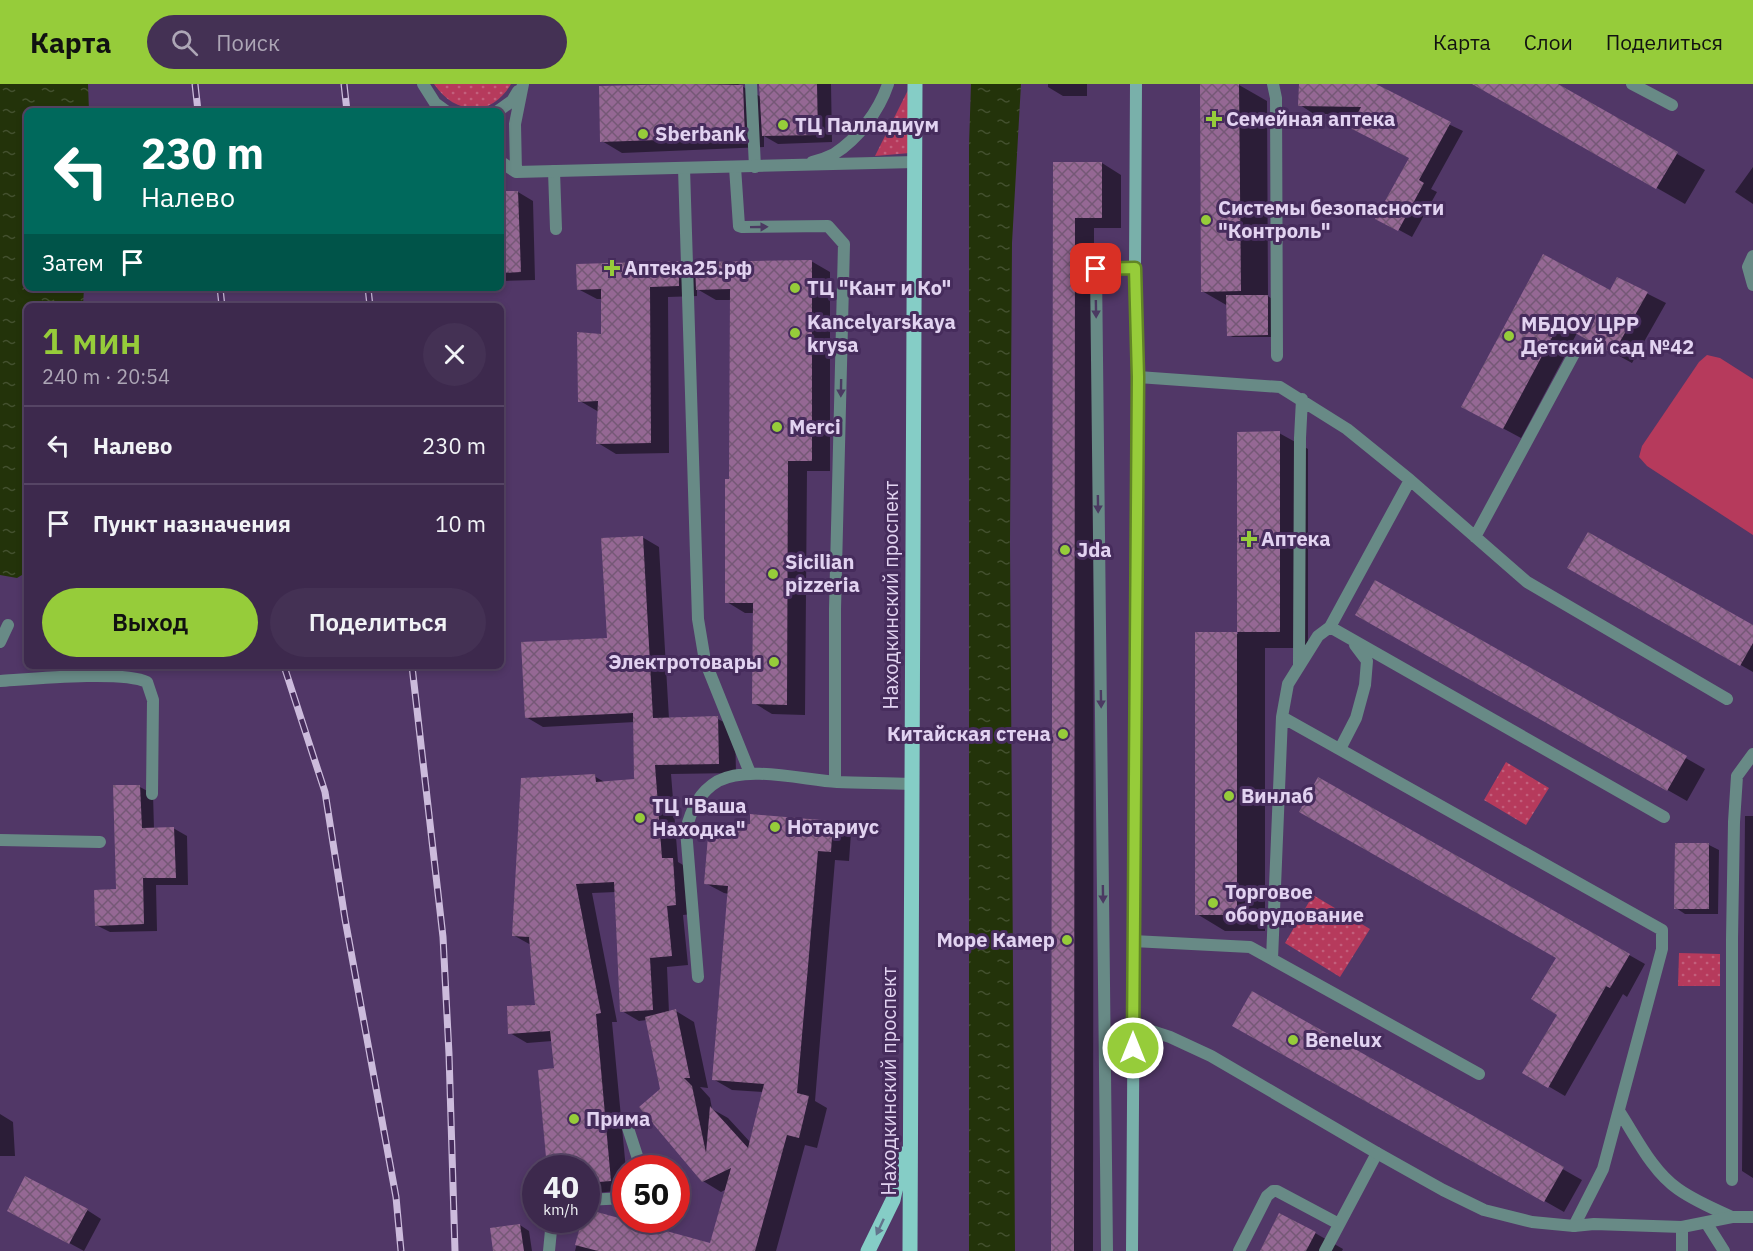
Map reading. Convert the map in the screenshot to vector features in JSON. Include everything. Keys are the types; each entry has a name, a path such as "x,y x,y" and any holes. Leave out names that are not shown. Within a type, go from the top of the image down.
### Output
{"main road":[{"name":"Находкинский проспект","path":"910,1251 915,84"},
{"path":"1132,1251 1138,377 1135,268 1136,84"},
{"path":"868,1251 892,1200 902,1162 910,1089"}],"street":[{"path":"423,84 435,103 442,108"},
{"path":"502,108 512,101 522,84"},
{"path":"516,172 515,124 522,84"},
{"path":"751,84 755,166"},
{"path":"804,165 833,154 854,139 871,118 888,84"},
{"path":"1273,84 1276,98 1277,356"},
{"path":"1632,84 1672,105"},
{"path":"504,164 516,172 915,162"},
{"path":"735,167 739,226 828,226 844,244 835,609 835,782"},
{"path":"684,168 698,619 705,661 750,773"},
{"path":"554,171 556,229"},
{"path":"1753,256 1748,267 1753,285"},
{"path":"1107,1251 1096,269 1135,268"},
{"path":"1475,537 1575,352"},
{"path":"1138,377 1280,387 1302,399 1347,429 1410,480 1527,582 1727,699"},
{"path":"1299,666 1302,399"},
{"path":"1272,959 1282,717 1288,684 1318,636 1330,627 1410,480"},
{"path":"0,642 8,625"},
{"path":"1330,627 1664,817"},
{"path":"1340,749 1356,718 1365,685 1366,661 1352,640"},
{"path":"0,681 118,677 139,678 147,682 153,700 152,794"},
{"path":"1282,717 1662,930 1662,949 1603,1169 1574,1226"},
{"path":"1732,1180 1734,822 1737,776 1753,754"},
{"path":"699,977 686,830 691,811 699,798 718,781 750,773 835,782 911,784"},
{"path":"0,840 100,842"},
{"path":"1133,941 1250,946 1479,1074"},
{"path":"1133,1025 1170,1037 1211,1056 1377,1153 1484,1210 1532,1222 1574,1226 1594,1224 1682,1227 1707,1224 1732,1217 1753,1217"},
{"path":"1619,1111 1657,1168 1676,1188 1732,1217"},
{"path":"627,1125 637,1155"},
{"path":"1325,1251 1377,1153"},
{"path":"1239,1251 1267,1196 1273,1191 1339,1224"},
{"path":"1707,1224 1725,1251"},
{"path":"1682,1227 1682,1251"},
{"path":"549,1251 551,1233"}],"shaded area":[{"path":"434,84 511,84 493,103 473,108 462,107 452,102"},
{"path":"910,86 910,153 875,156"},
{"path":"1707,355 1720,358 1753,379 1753,535 1647,466 1639,457 1642,446 1699,362"},
{"path":"1506,762 1549,788 1526,825 1484,800"},
{"path":"1313,895 1370,929 1340,977 1285,943"},
{"path":"1679,953 1720,954 1720,986 1678,986"}],"water":[{"path":"0,84 88,84 89,108 24,108 24,291 84,291 83,303 24,303 24,574 17,578 0,575"},
{"path":"971,84 1021,84 1012,243 1010,542 1015,1251 969,1251 969,145"}],"building":[{"path":"759,84 817,84 818,135 762,136"},
{"path":"1200,84 1239,84 1241,291 1201,292"},
{"path":"1299,84 1376,84 1451,122 1419,180 1424,183 1398,231 1375,219 1409,158 1350,128 1361,107 1298,106"},
{"path":"1472,84 1558,84 1678,152 1656,189"},
{"path":"743,85 745,137 600,142 599,86"},
{"name":"Китайская стена","path":"1053,162 1102,162 1102,218 1075,218 1074,1251 1051,1251"},
{"path":"504,191 518,191 521,272 504,273"},
{"path":"1543,254 1610,290 1617,277 1648,292 1613,354 1559,324 1503,429 1461,407"},
{"path":"812,260 812,461 788,461 787,705 752,704 753,603 725,603 725,479 729,479 730,289 696,290 695,262"},
{"path":"679,261 679,286 650,287 651,443 596,444 598,401 578,402 577,332 601,334 601,289 577,290 576,264"},
{"path":"1226,295 1268,295 1268,335 1227,336"},
{"path":"1280,431 1280,632 1237,632 1237,432"},
{"path":"1588,532 1753,625 1753,643 1740,666 1567,568"},
{"path":"643,536 653,718 718,716 719,764 655,765 662,858 673,858 676,905 667,906 672,956 650,958 653,1010 620,1012 614,882 576,884 601,1013 596,1014 611,1181 600,1182 600,1155 546,1155 538,1070 554,1068 550,1031 508,1034 507,1006 535,1005 529,937 512,936 521,778 595,774 596,782 634,779 633,713 525,718 521,642 607,638 601,538"},
{"path":"1375,580 1687,756 1667,791 1355,615"},
{"path":"1195,632 1237,632 1237,915 1195,915"},
{"path":"1318,777 1630,954 1610,988 1606,986 1548,1088 1522,1073 1557,1015 1531,999 1556,958 1299,812"},
{"path":"113,785 140,785 142,828 174,827 176,878 143,878 144,924 95,926 94,890 116,889"},
{"path":"750,814 833,821 831,852 818,851 797,1093 809,1096 799,1138 787,1135 755,1251 598,1251 575,1245 578,1233 600,1233 600,1213 612,1216 612,1233 674,1233 710,1243 731,1168 702,1182 690,1168 690,1155 679,1155 639,1107 660,1089 645,1017 676,1009 690,1078 684,1078 692,1086 706,1153 710,1106 748,1148 764,1084 712,1080 728,886 704,884 709,824 750,824"},
{"path":"1675,843 1709,843 1709,909 1674,909"},
{"path":"1252,991 1564,1167 1544,1202 1232,1026"},
{"path":"25,1176 88,1209 69,1244 7,1211"},
{"path":"1279,1213 1316,1232 1306,1251 1260,1251"},
{"path":"520,1224 524,1251 493,1251 490,1228"}],"railway":[{"path":"195,84 198,108"},
{"path":"344,84 347,108"},
{"path":"220,291 222,303"},
{"path":"368,291 370,303"},
{"path":"285,669 325,792 345,919 396,1197 401,1251"},
{"path":"412,669 443,937 455,1251"}],"place":[{"name":"Семейная аптека","path":"1214,119"},
{"name":"ТЦ Палладиум","path":"783,125"},
{"name":"Sberbank","path":"643,134"},
{"name":"Системы безопасности \"Контроль\"","path":"1206,220"},
{"name":"Аптека25.рф","path":"612,268"},
{"name":"ТЦ \"Кант и Ко\"","path":"795,288"},
{"name":"Kancelyarskaya krysa","path":"795,333"},
{"name":"МБДОУ ЦРР Детский сад №42","path":"1509,336"},
{"name":"Merci","path":"777,427"},
{"name":"Аптека","path":"1249,539"},
{"name":"Jda","path":"1065,550"},
{"name":"Sicilian pizzeria","path":"773,574"},
{"name":"Электротовары","path":"774,662"},
{"name":"Китайская стена","path":"1063,734"},
{"name":"Винлаб","path":"1229,796"},
{"name":"ТЦ \"Ваша Находка\"","path":"640,818"},
{"name":"Нотариус","path":"775,827"},
{"name":"Торговое оборудование","path":"1213,903"},
{"name":"Море Камер","path":"1067,940"},
{"name":"Benelux","path":"1293,1040"},
{"name":"Прима","path":"574,1119"}],"route":[{"path":"1096,269 1135,268 1138,377 1133,1048"}]}
